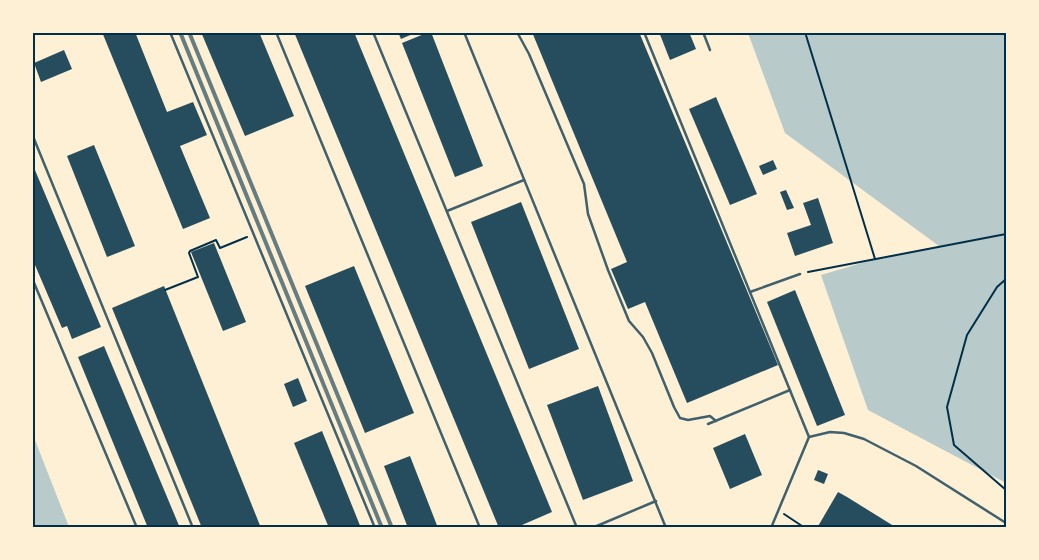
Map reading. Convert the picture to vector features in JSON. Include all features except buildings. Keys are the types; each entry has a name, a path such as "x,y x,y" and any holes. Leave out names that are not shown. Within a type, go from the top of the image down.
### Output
{"lane":[{"path":"170,32 375,528"},
{"path":"276,32 480,528"},
{"path":"373,32 577,528"},
{"path":"464,32 666,528"},
{"path":"517,32 529,54 584,184 588,214 608,270 629,320 652,353 680,418 688,420 710,416 716,422"},
{"path":"644,32 809,437 771,528"},
{"path":"704,32 710,50"},
{"path":"32,134 193,528"},
{"path":"446,211 524,180"},
{"path":"750,292 800,274"},
{"path":"32,278 137,528"},
{"path":"708,424 790,390"},
{"path":"809,437 830,432 844,433 864,439 916,466 1006,523"},
{"path":"592,528 656,501"}],"path":[{"path":"805,32 875,259"},
{"path":"165,290 198,277 189,253 190,250 216,240 220,248 253,234"},
{"path":"800,274 1006,234"},
{"path":"1006,279 997,287 967,335 948,408 954,445 1006,490"},
{"path":"778,511 805,528"}],"shaded area":[{"path":"748,33 1006,33 1006,483 868,410 821,275 875,259 939,246 785,133"},
{"path":"33,435 69,527 33,527"}],"railway":[{"path":"180,32 382,528"},
{"path":"189,32 392,528"}]}
